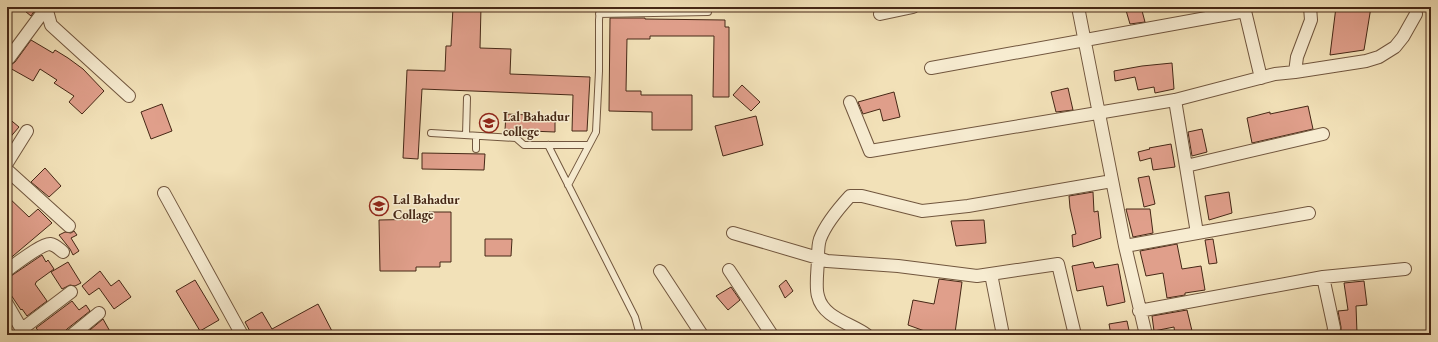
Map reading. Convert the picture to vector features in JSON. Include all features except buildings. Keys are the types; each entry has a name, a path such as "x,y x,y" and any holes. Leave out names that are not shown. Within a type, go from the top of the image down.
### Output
{"street":[{"path":"9,58 46,7"},
{"path":"46,7 51,25 129,96"},
{"path":"880,14 913,7"},
{"path":"1078,7 1125,246 1146,335"},
{"path":"1295,72 1300,47 1311,20 1310,7"},
{"path":"931,68 1084,41 1244,9 1261,78"},
{"path":"850,102 870,151 1175,100 1275,74 1366,61 1380,57 1395,47 1403,37 1416,14"},
{"path":"1175,100 1197,233"},
{"path":"7,163 27,131"},
{"path":"1186,166 1323,134"},
{"path":"7,170 69,226"},
{"path":"868,335 836,317 824,308 817,295 820,240 827,226 850,196 862,196 922,211 968,206 1112,181"},
{"path":"164,193 242,335"},
{"path":"1125,246 1309,213"},
{"path":"733,233 827,261 898,266 977,276 1058,264 1074,335"},
{"path":"7,270 48,244 54,245 63,252"},
{"path":"1140,311 1323,277 1405,269"},
{"path":"729,270 772,335"},
{"path":"660,271 702,335"},
{"path":"990,274 1003,335"},
{"path":"1323,277 1334,328 1333,335"},
{"path":"7,304 23,332 71,292"},
{"path":"72,335 99,313"}],"lane":[{"path":"568,184 596,132 600,10 708,12"},
{"path":"466,135 467,98"},
{"path":"431,133 516,138 524,145 589,145"},
{"path":"476,136 476,149"},
{"path":"548,145 635,317 640,335"}],"place":[{"name":"Lal Bahadur college","path":"489,123"},
{"name":"Lal Bahadur Collage","path":"379,206"}]}
